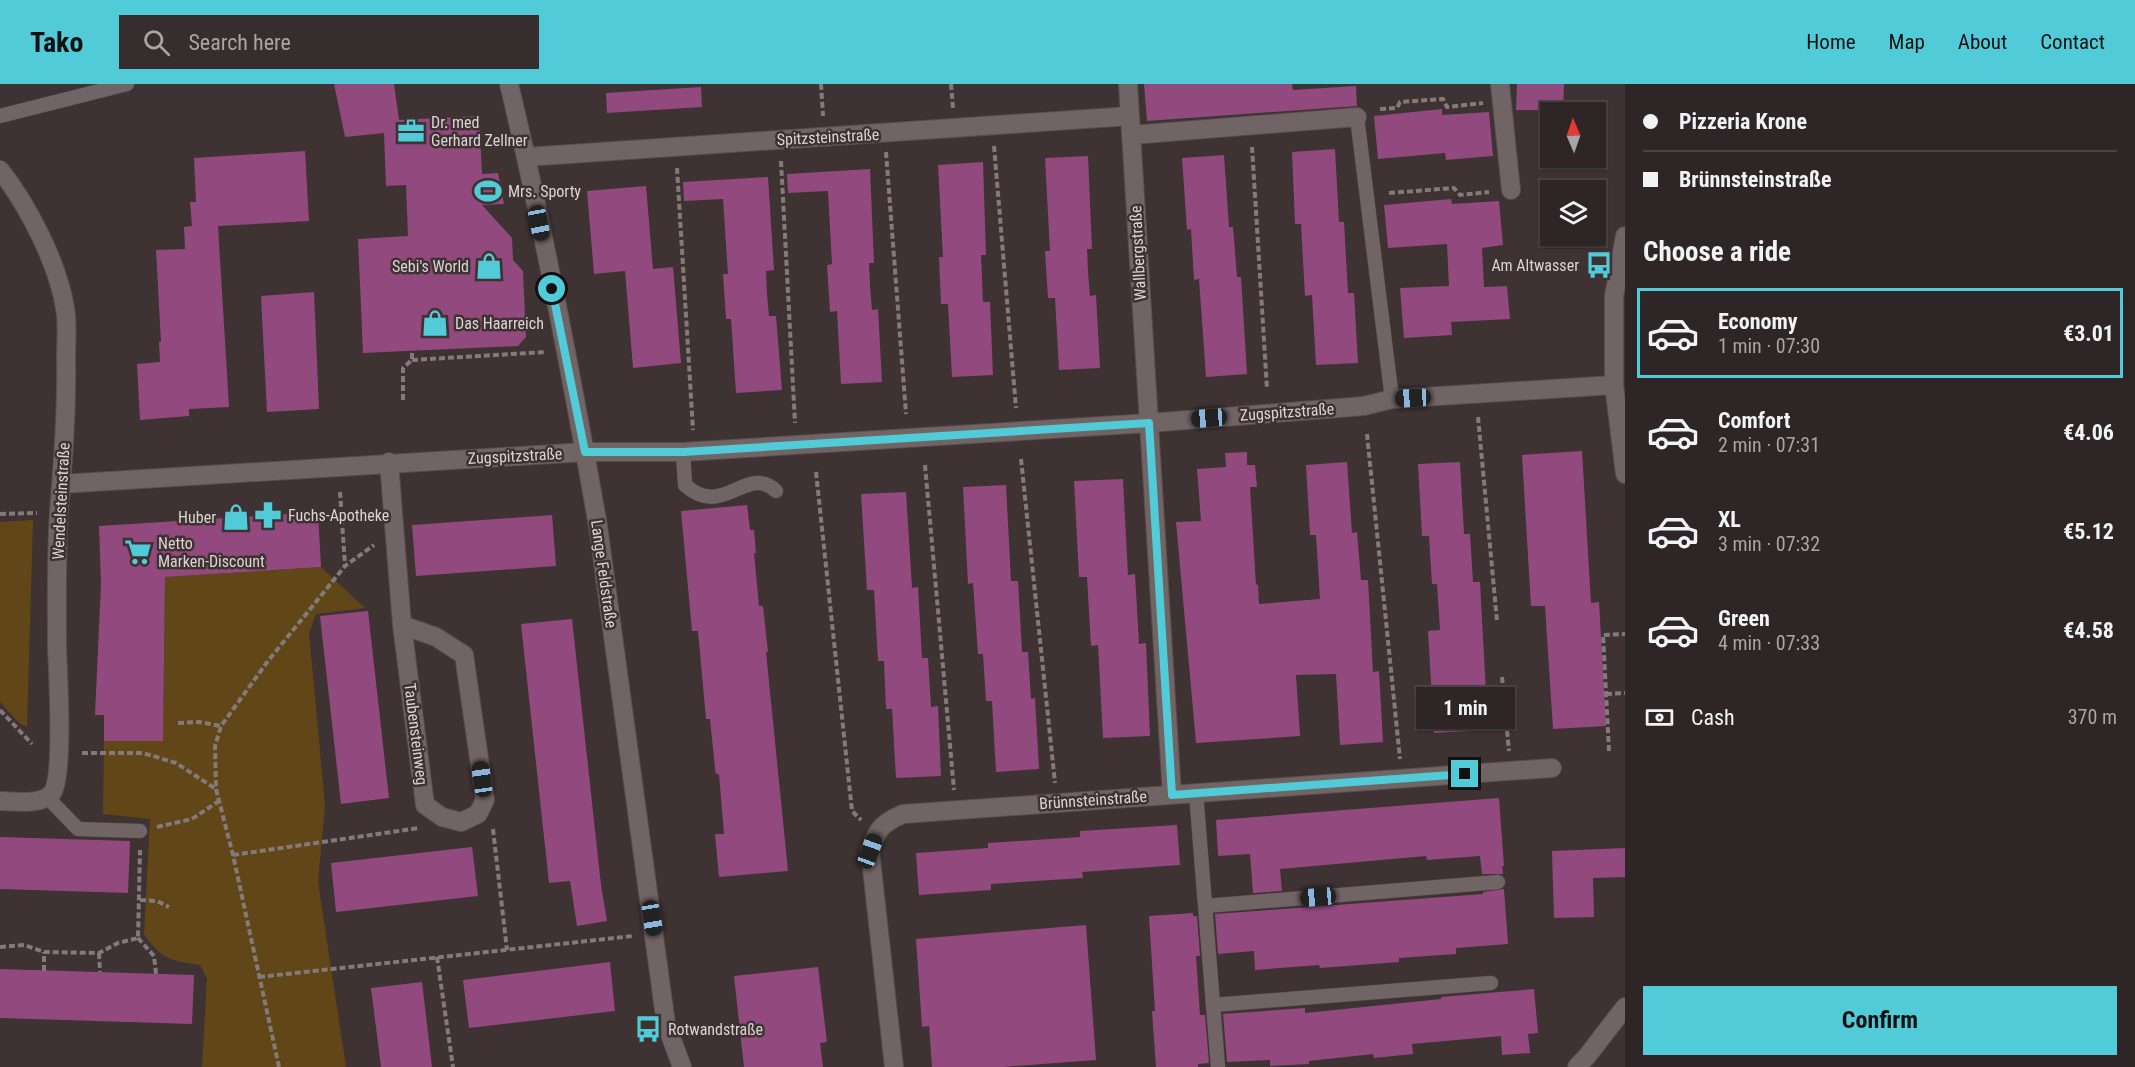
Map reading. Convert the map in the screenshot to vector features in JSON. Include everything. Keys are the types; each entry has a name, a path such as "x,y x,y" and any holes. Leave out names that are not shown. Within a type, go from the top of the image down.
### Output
{"street":[{"name":"Lange Feldstraße","path":"509,84 526,157 598,526 666,1024 681,1067"},
{"name":"Wallbergstraße","path":"1128,84 1172,795"},
{"path":"1500,93 1511,190"},
{"name":"Spitzsteinstraße","path":"526,157 1130,116"},
{"path":"1131,135 1358,117"},
{"name":"Wendelsteinstraße","path":"0,170 49,253 62,289 66,311 67,416 61,484 57,598 58,752 56,786 47,797"},
{"path":"1625,236 1614,385 1625,474"},
{"name":"Zugspitzstraße","path":"61,484 389,462 585,452 683,452 1149,423 1364,406 1392,399 1614,385"},
{"name":"Taubensteinweg","path":"389,462 402,625 426,805 442,817 461,822"},
{"path":"402,625 436,637 464,655 485,800 478,814 461,822"},
{"name":"Brünnsteinstraße","path":"894,1067 870,851 876,834 886,822 903,814 1552,768"},
{"path":"0,801 33,801 47,797"},
{"path":"1576,1067 1625,1007"}],"lane":[{"path":"0,116 127,84"},
{"path":"1358,117 1392,399"},
{"path":"683,452 685,485 699,496 718,497 745,485 756,483 766,484 776,490"},
{"path":"1196,793 1218,1067"},
{"path":"47,797 78,829 140,831"},
{"path":"1205,906 1498,882"},
{"path":"1213,1005 1491,983"}],"path":[{"path":"821,84 824,120"},
{"path":"951,84 953,111"},
{"path":"1380,109 1397,108 1401,102 1443,99 1447,107 1500,93"},
{"path":"1250,126 1267,389"},
{"path":"993,139 1016,408"},
{"path":"885,146 906,414"},
{"path":"780,153 795,424"},
{"path":"676,160 693,431"},
{"path":"1389,194 1454,188 1460,195 1511,190"},
{"path":"412,351 412,360"},
{"path":"403,400 403,368 412,360 546,352"},
{"path":"1478,417 1497,621"},
{"path":"1366,434 1401,766"},
{"path":"1021,459 1056,792"},
{"path":"925,465 955,800"},
{"path":"816,472 852,811 861,819"},
{"path":"340,492 345,566"},
{"path":"0,514 37,513"},
{"path":"279,1067 233,855 216,789 215,746 221,726 268,661 345,566 394,529"},
{"path":"1609,751 1603,635 1625,634"},
{"path":"1502,676 1509,758"},
{"path":"1606,694 1625,693"},
{"path":"0,710 32,744"},
{"path":"178,723 199,722 221,726"},
{"path":"82,753 143,753 176,763 216,789"},
{"path":"156,974 154,956 138,938 140,831 192,819 219,801"},
{"path":"478,814 492,819 507,950"},
{"path":"233,855 461,822"},
{"path":"140,900 157,901 170,907"},
{"path":"259,977 655,933"},
{"path":"0,947 24,945 44,952 99,953 117,943 138,938"},
{"path":"44,952 44,971"},
{"path":"99,953 100,972"},
{"path":"437,957 453,1067"}],"shaded area":[{"path":"33,520 27,727 19,723 0,702 0,522"},
{"path":"321,567 365,608 316,614 309,633 325,805 318,882 346,1067 202,1067 207,978 200,965 174,960 162,954 144,934 150,819 103,814 104,741 163,741 165,577"}],"building":[{"path":"334,84 394,84 399,120 479,116 482,174 498,173 504,204 482,205 512,238 513,260 523,271 526,337 518,346 363,353 358,239 408,236 406,185 386,186 384,133 345,137"},
{"path":"1144,84 1292,84 1293,90 1356,86 1357,106 1147,121"},
{"path":"1517,84 1564,84 1563,102 1540,102 1540,110 1516,110"},
{"path":"701,87 702,107 607,113 606,93"},
{"path":"1442,109 1442,115 1489,112 1493,156 1446,160 1445,153 1378,159 1374,116"},
{"path":"1335,149 1339,222 1344,222 1348,293 1354,293 1358,363 1316,365 1312,295 1305,296 1301,224 1295,224 1292,152"},
{"path":"305,151 309,221 218,226 229,407 189,409 189,416 140,420 137,364 160,362 156,250 185,249 184,227 192,226 190,202 196,202 194,158"},
{"path":"1224,155 1229,227 1233,227 1237,277 1241,277 1247,374 1206,377 1199,279 1194,280 1191,229 1187,230 1182,158"},
{"path":"1088,156 1092,249 1087,249 1088,272 1090,296 1096,295 1100,368 1059,370 1055,298 1048,298 1045,251 1050,251 1045,158"},
{"path":"983,162 986,255 981,255 983,302 990,302 993,375 952,377 948,304 941,304 939,257 943,257 938,165"},
{"path":"870,169 874,263 869,263 870,286 872,310 878,309 882,382 841,384 837,311 830,312 827,265 832,264 828,191 788,193 787,174"},
{"path":"768,177 774,270 766,271 767,294 769,316 776,316 782,390 736,393 731,319 726,319 723,274 728,274 723,199 684,201 683,182"},
{"path":"646,186 653,269 673,267 681,363 633,368 625,271 594,274 587,191"},
{"path":"1451,199 1452,204 1499,201 1503,245 1482,248 1484,287 1507,286 1510,319 1451,322 1452,335 1404,338 1400,288 1449,286 1447,244 1388,248 1384,205"},
{"path":"314,292 319,409 267,412 261,296"},
{"path":"1582,451 1591,603 1599,602 1606,726 1553,729 1545,606 1531,606 1522,455"},
{"path":"1247,452 1247,465 1255,465 1257,487 1250,487 1259,604 1320,599 1316,535 1310,535 1306,465 1347,462 1352,533 1357,532 1361,580 1368,580 1373,672 1379,671 1383,742 1340,745 1336,674 1296,675 1300,736 1196,743 1176,522 1201,521 1197,469 1226,467 1225,453"},
{"path":"1460,462 1464,534 1470,534 1473,582 1480,582 1488,730 1434,733 1428,631 1440,630 1437,584 1432,584 1429,536 1422,536 1418,464"},
{"path":"1123,479 1128,575 1135,574 1139,644 1146,643 1150,736 1103,738 1098,645 1091,646 1087,577 1079,577 1074,481"},
{"path":"1006,485 1011,581 1018,581 1022,652 1028,652 1031,699 1035,698 1039,769 996,772 992,701 986,701 983,654 978,654 973,583 968,584 963,487"},
{"path":"906,492 912,588 918,587 922,658 928,658 931,707 938,706 941,776 896,778 892,709 886,709 884,661 878,661 874,590 867,590 861,494"},
{"path":"747,505 750,530 754,530 759,606 763,606 788,871 719,877 715,834 724,834 719,774 716,774 715,769 710,719 706,719 698,631 692,631 681,511"},
{"path":"318,512 321,567 165,577 163,741 104,741 104,715 95,715 101,583 99,526"},
{"path":"552,515 556,566 416,576 412,525"},
{"path":"368,611 389,798 341,804 320,616"},
{"path":"572,619 601,885 607,921 577,926 570,881 549,883 521,624"},
{"path":"1499,798 1503,874 1482,874 1480,856 1427,860 1426,856 1280,869 1282,891 1253,893 1250,854 1218,856 1216,820"},
{"path":"1177,825 1180,865 1082,872 1083,878 991,884 991,890 919,895 916,853 988,848 988,843 1080,837 1080,831"},
{"path":"0,837 130,841 128,893 0,889"},
{"path":"472,847 478,896 336,912 331,863"},
{"path":"1625,848 1625,877 1593,878 1594,917 1554,918 1552,851"},
{"path":"1504,889 1508,944 1456,948 1456,954 1399,958 1399,962 1320,968 1319,965 1255,970 1254,951 1218,954 1215,914 1483,894 1483,892"},
{"path":"1193,913 1193,916 1197,916 1200,956 1196,956 1200,1015 1205,1015 1209,1063 1198,1064 1198,1067 1156,1067 1149,916"},
{"path":"1086,925 1096,1060 1003,1067 932,1067 929,1026 922,1027 916,939"},
{"path":"610,962 615,1011 469,1028 463,980"},
{"path":"818,967 827,1042 820,1043 823,1067 744,1067 734,976"},
{"path":"0,969 194,975 192,1024 0,1018"},
{"path":"422,982 432,1067 381,1067 371,988"},
{"path":"1534,989 1538,1033 1528,1034 1530,1053 1502,1055 1501,1036 1412,1044 1413,1054 1374,1058 1373,1054 1309,1061 1309,1064 1270,1066 1270,1060 1227,1062 1223,1014 1305,1008 1305,1013"}],"place":[{"name":"Dr. med Gerhard Zellner","path":"411,131"},
{"name":"Mrs. Sporty","path":"488,191"},
{"name":"Am Altwasser","path":"1599,265"},
{"name":"Sebi's World","path":"489,266"},
{"name":"Das Haarreich","path":"435,323"},
{"name":"Fuchs-Apotheke","path":"268,515"},
{"name":"Huber","path":"236,517"},
{"name":"Netto Marken-Discount","path":"138,552"},
{"name":"Rotwandstraße","path":"648,1029"}],"route":[{"path":"552,289 585,452 683,452 1149,423 1172,795 1465,774"}]}
